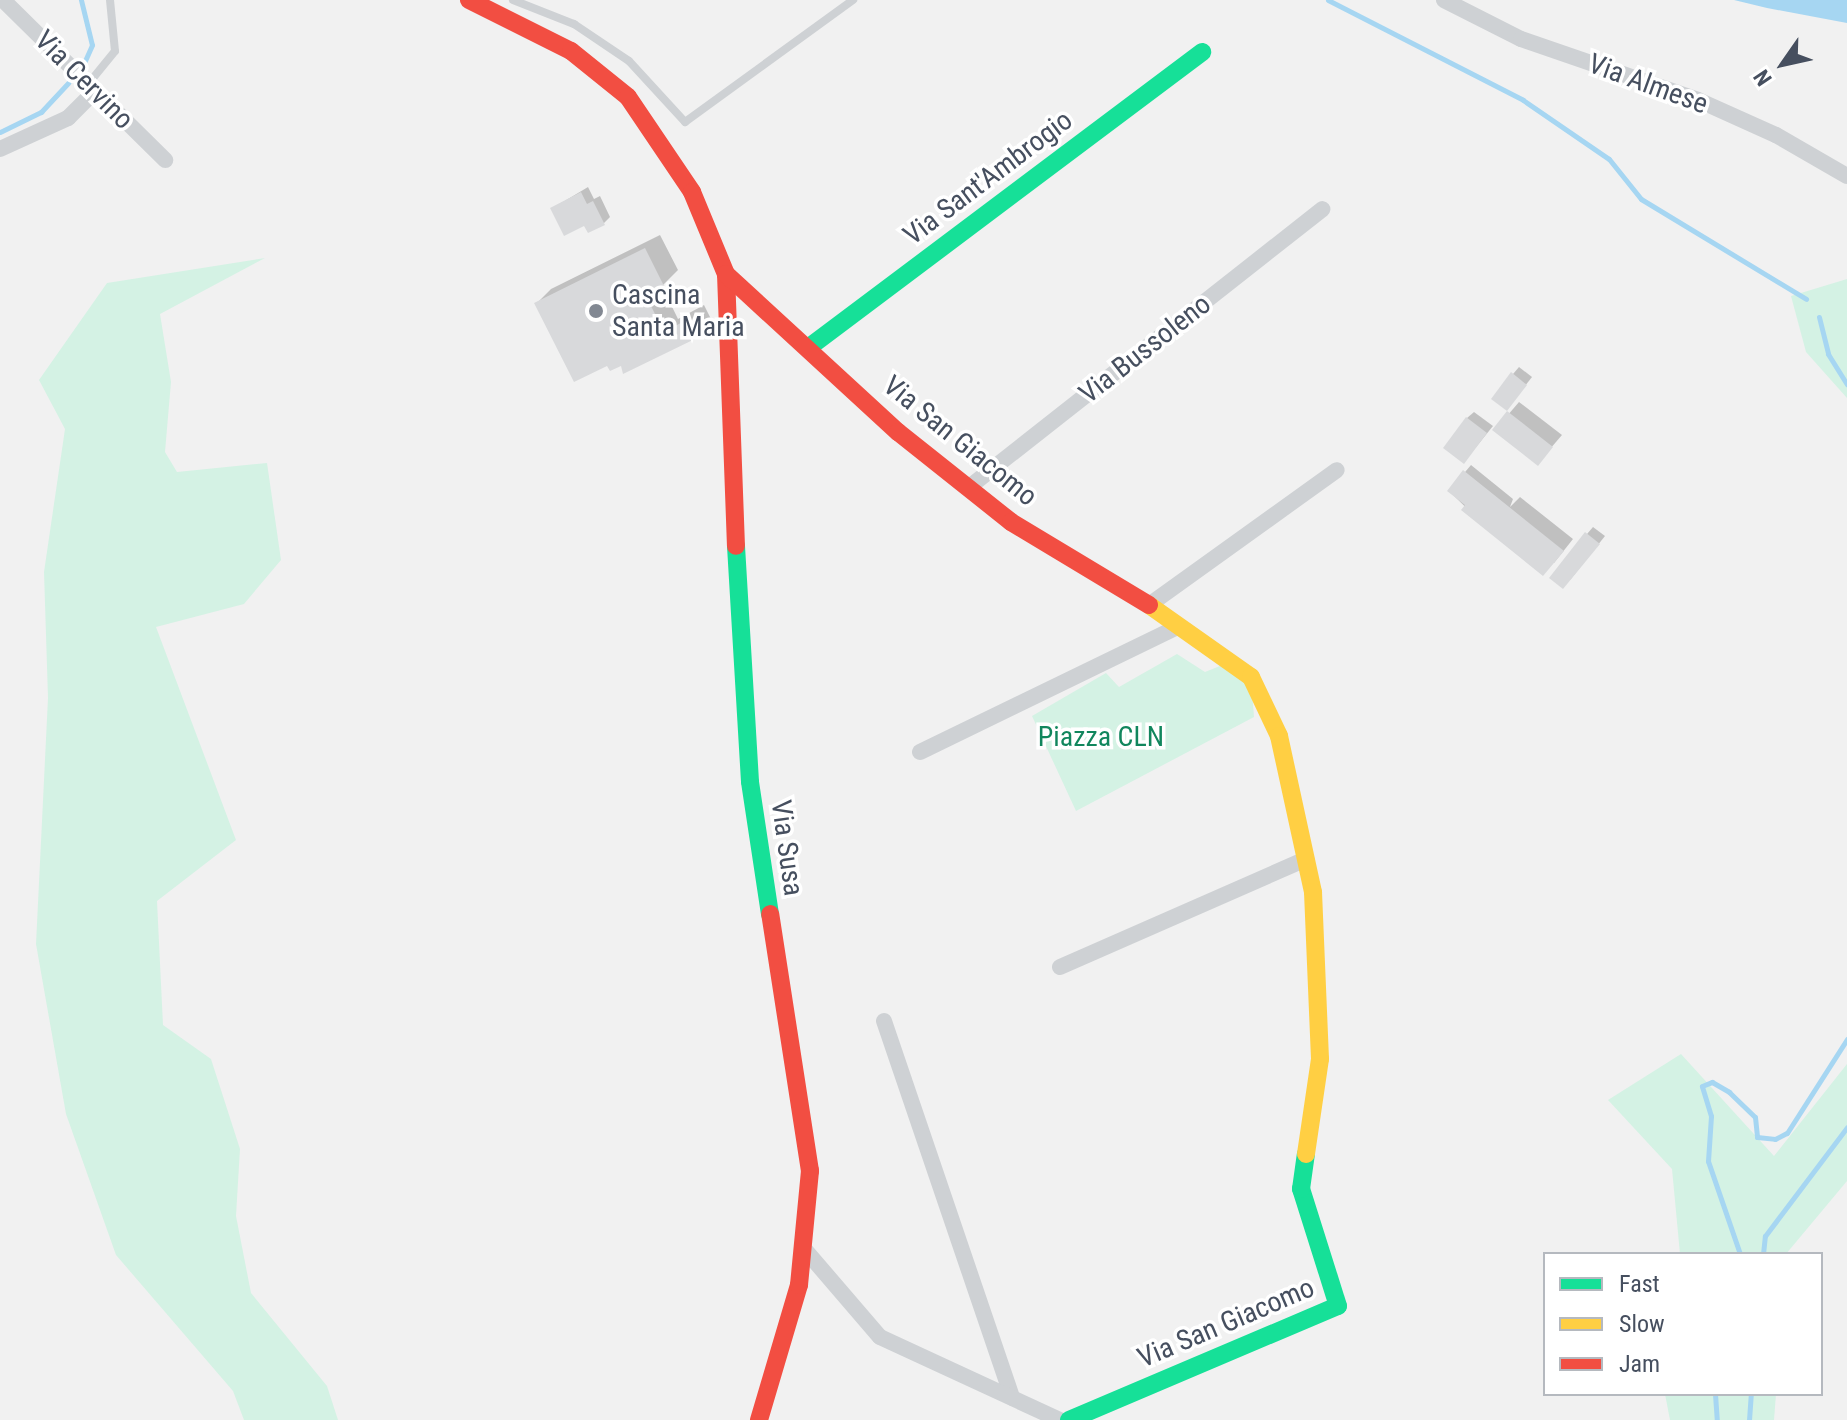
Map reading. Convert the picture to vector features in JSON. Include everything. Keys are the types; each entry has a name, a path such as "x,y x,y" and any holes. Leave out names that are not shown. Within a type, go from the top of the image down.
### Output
{"street":[{"name":"Via Cervino","path":"3,0 165,160"},
{"path":"469,0 571,51 628,97 692,192 726,274"},
{"name":"Via Almese","path":"1444,0 1521,39 1698,100 1776,135 1847,176"},
{"name":"Via Sant'Ambrogio","path":"808,348 1202,52"},
{"path":"0,149 68,118 92,88"},
{"name":"Via Bussoleno","path":"968,488 1322,209"},
{"name":"Via San Giacomo","path":"726,274 968,488 1011,522 1149,605 1251,677 1279,736 1313,892 1320,1059 1301,1189 1338,1306 1069,1420"},
{"name":"Via Susa","path":"726,274 743,705 765,899 806,1129 806,1251 759,1420"},
{"path":"1149,605 1337,470"},
{"path":"920,752 1178,627"},
{"path":"1060,967 1306,859"},
{"path":"884,1021 1012,1398"},
{"path":"806,1251 880,1337 1060,1420"}],"lane":[{"path":"92,88 115,51 110,0"},
{"path":"513,0 574,24 629,61 685,122 853,0"}],"green space":[{"path":"265,258 160,314 171,382 165,452 177,472 267,463 281,560 244,604 156,627 236,840 157,901 163,1025 211,1059 240,1149 236,1216 251,1293 327,1386 338,1420 244,1420 233,1391 116,1255 66,1114 36,944 48,698 44,572 65,429 39,380 107,283"},
{"path":"1847,279 1847,398 1806,352 1791,296"},
{"name":"Piazza CLN","path":"1177,654 1205,672 1230,662 1251,677 1254,717 1076,811 1032,716 1106,673 1119,687"},
{"path":"1681,1054 1774,1156 1847,1064 1847,1181 1788,1252 1680,1252 1672,1169 1608,1100"},
{"path":"1665,1396 1776,1396 1774,1420 1670,1420"}],"water":[{"path":"1734,0 1847,0 1847,23 1767,8"}],"building":[{"path":"581,192 587,204 593,201 605,225 588,233 584,226 564,236 550,208"},
{"name":"Cascina Santa Maria","path":"645,248 664,286 646,296 664,332 690,318 699,337 623,374 621,366 610,371 607,366 574,382 534,303"},
{"path":"1511,372 1527,385 1507,411 1491,399"},
{"path":"1507,411 1553,447 1538,466 1492,430"},
{"path":"1466,417 1487,433 1464,464 1443,448"},
{"path":"1463,470 1564,551 1543,576 1461,510 1465,505 1447,491"},
{"path":"1585,532 1600,544 1563,589 1549,578"}],"waterway":[{"path":"81,0 92,45 84,63"},
{"path":"1328,0 1523,100 1609,159 1641,199 1806,299"},
{"path":"0,132 41,112 68,83"},
{"path":"1819,317 1828,354 1847,384"},
{"path":"1739,1252 1708,1161 1711,1116 1702,1086 1712,1082 1729,1092 1755,1117 1757,1137 1775,1139 1787,1133 1847,1039"},
{"path":"1763,1252 1765,1236 1847,1127"},
{"path":"1715,1396 1717,1420"},
{"path":"1749,1420 1751,1396"}],"traffic: fast":[{"path":"808,348 1202,52"},
{"path":"736,546 750,782 770,914"},
{"path":"1069,1420 1338,1306 1301,1189 1306,1154"}],"traffic: slow":[{"path":"1149,605 1251,677 1279,736 1313,892 1320,1059 1306,1154"}],"traffic: jam":[{"path":"469,0 571,51 628,97 692,192 726,274 736,546"},
{"path":"726,274 898,432 1011,522 1149,605"},
{"path":"759,1420 799,1285 810,1171 770,914"}],"place":[{"name":"Cascina Santa Maria","path":"596,311"}]}
